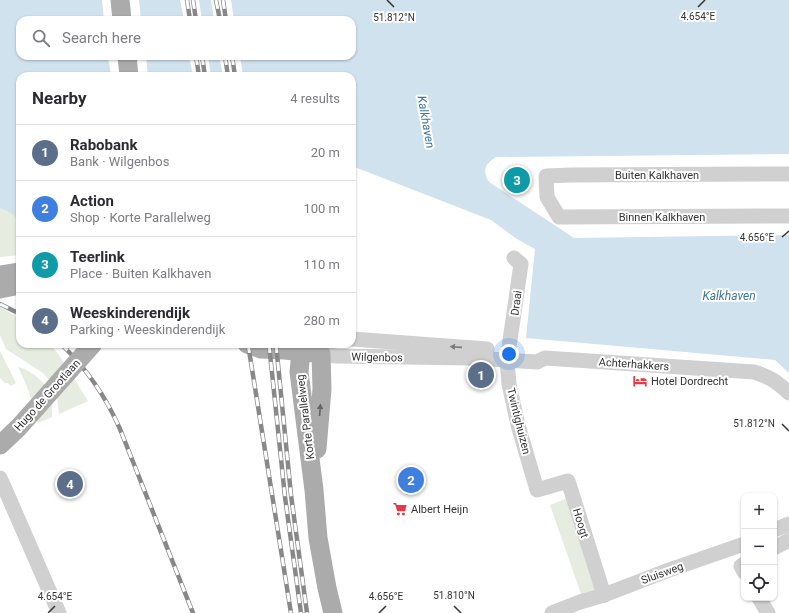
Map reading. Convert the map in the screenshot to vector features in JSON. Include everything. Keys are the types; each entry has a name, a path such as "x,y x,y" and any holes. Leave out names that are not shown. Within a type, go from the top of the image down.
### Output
{"main road":[{"path":"120,0 122,16"},
{"path":"127,60 129,72"},
{"path":"0,275 16,273"},
{"path":"0,289 16,286"},
{"name":"Hugo de Grootlaan","path":"0,445 89,348"},
{"name":"Wilgenbos","path":"258,348 311,348"},
{"name":"Korte Parallelweg","path":"311,348 322,389 314,490 318,538 333,613"}],"street":[{"name":"Buiten Kalkhaven","path":"547,197 546,176 789,174"},
{"name":"Binnen Kalkhaven","path":"547,197 560,217 789,216"},
{"name":"Draai","path":"508,356 521,264 514,258"},
{"name":"Wilgenbos","path":"356,339 508,356"},
{"name":"Wilgenbos","path":"311,348 336,356 472,358 508,356"},
{"name":"Achterhakkers","path":"508,356 536,354 545,358 754,372 775,380 789,393"},
{"name":"Twintighuizen","path":"508,356 509,384 518,425 537,490"},
{"path":"0,478 6,488 59,613"},
{"name":"Hoogt","path":"537,490 568,481 604,595"},
{"path":"776,529 789,524"},
{"path":"777,546 789,540"},
{"name":"Sluisweg","path":"552,613 604,595 668,565 741,545"},
{"path":"761,601 768,613"},
{"path":"570,607 590,613"}],"shaded area":[{"path":"0,208 10,211 16,218 16,255 0,257"},
{"path":"0,307 16,316 16,348 53,348 88,401 59,414 54,385 43,373 6,349 0,335"},
{"path":"0,351 16,383 11,386 0,378"},
{"path":"18,367 28,371 42,381 51,398 52,417 38,423 25,381"},
{"path":"568,498 599,589 581,594 550,505"}],"water":[{"name":"Kalkhaven","path":"0,0 789,0 789,154 496,157 489,162 485,171 489,182 574,238 789,235 789,373 775,360 526,338 535,249 517,239 491,220 356,168 356,72 16,72 16,219 8,211 0,208"}],"pier":[{"path":"102,0 139,0 141,16 104,16"},
{"path":"180,0 199,0 201,16 183,16"},
{"path":"211,0 231,0 233,16 213,16"},
{"path":"109,60 146,60 148,72 110,72"},
{"path":"190,60 209,60 210,72 192,72"},
{"path":"220,60 241,60 242,72 222,72"}],"railway":[{"path":"187,0 189,16"},
{"path":"193,0 195,16"},
{"path":"216,0 219,16"},
{"path":"223,0 225,16"},
{"path":"197,60 198,72"},
{"path":"203,60 204,72"},
{"path":"226,60 227,72"},
{"path":"233,60 234,72"},
{"path":"0,304 16,312"},
{"path":"65,348 79,363 102,394 120,429 193,613"},
{"path":"249,348 291,613"},
{"path":"269,348 285,497 301,613"},
{"path":"276,348 291,495 307,613"}],"place":[{"name":"Teerlink","path":"517,180"},
{"name":"Rabobank","path":"481,375"},
{"name":"Hotel Dordrecht","path":"640,381"},
{"name":"Action","path":"411,480"},
{"name":"Weeskinderendijk","path":"70,484"},
{"name":"Albert Heijn","path":"400,509"}]}
